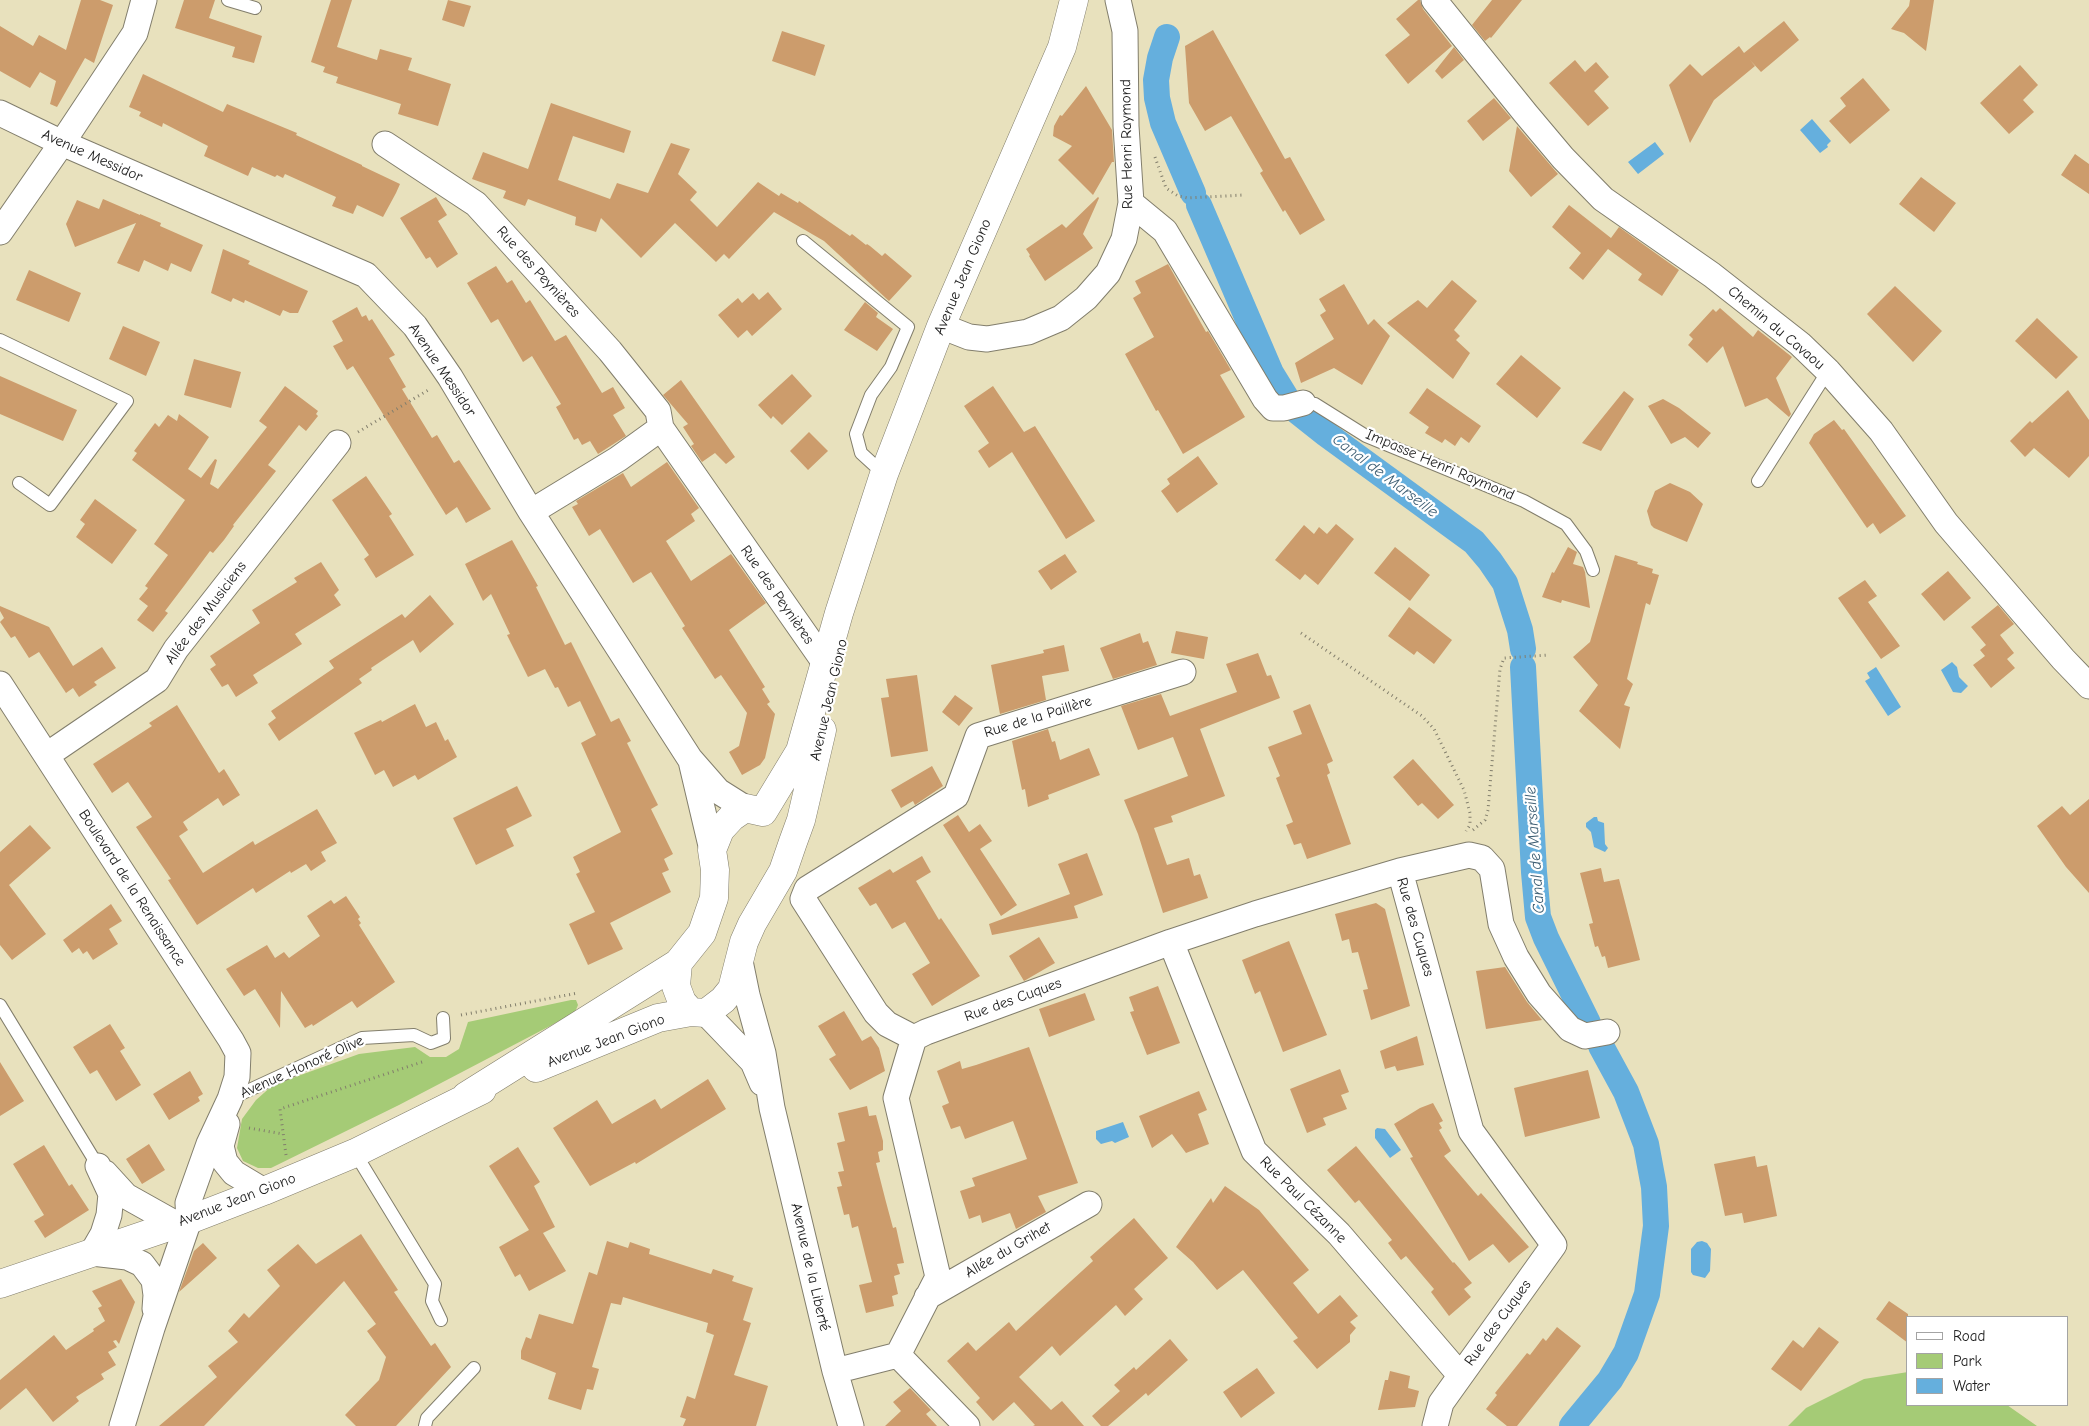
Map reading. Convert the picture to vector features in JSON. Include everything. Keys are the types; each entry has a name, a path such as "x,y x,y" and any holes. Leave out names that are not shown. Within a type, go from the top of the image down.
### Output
{"street":[{"path":"0,232 135,33 144,0"},
{"name":"Avenue Jean Giono","path":"0,1284 183,1222 355,1153 466,1096 678,963 702,933 714,898 715,870 712,850 720,830 732,817 754,810 800,751 825,663 884,474 941,326 1062,46 1074,0"},
{"name":"Rue Henri Raymond","path":"941,326 969,337 987,339 1028,332 1061,318 1086,298 1108,273 1124,239 1131,203 1126,126 1125,31 1118,0"},
{"name":"Chemin du Cavaou","path":"1434,0 1538,128 1603,199 1712,275 1800,344 1828,371 1881,431 1946,523 2063,659 2089,686"},
{"name":"Avenue Messidor","path":"0,113 62,143 366,275 415,326 450,377 530,512 690,758 718,791 754,810"},
{"name":"Rue des Peynières","path":"385,144 476,204 610,351 658,411 661,428 825,663"},
{"name":"Impasse Henri Raymond","path":"1131,203 1165,231 1265,399 1273,408 1294,405"},
{"path":"530,512 618,459 661,428"},
{"name":"Allée des Musiciens","path":"47,755 157,680 176,649 338,443"},
{"name":"Avenue Jean Giono","path":"466,1096 658,1018 698,1013 723,1000 732,989 744,942 782,871 801,820 848,617 858,556"},
{"name":"Rue de la Paillère","path":"914,1038 887,1024 876,1013 802,899 807,889 956,796 978,736 1183,672"},
{"name":"Boulevard de la Renaissance","path":"0,684 231,1040 238,1053 237,1077 230,1099"},
{"name":"Avenue Messidor","path":"690,758 712,850"},
{"path":"754,810 778,822 794,842"},
{"path":"1400,871 1469,855 1482,858 1492,869 1501,924 1516,957 1539,994 1570,1029 1596,1034"},
{"name":"Rue des Cuques","path":"914,1038 1171,942 1255,914 1400,871 1470,1131 1554,1245 1441,1403 1434,1426"},
{"name":"Rue Paul Cézanne","path":"1171,942 1254,1151 1338,1234 1460,1375"},
{"name":"Avenue de la Liberté","path":"740,961 763,1053 772,1108 835,1371 851,1426"},
{"path":"678,963 676,986 682,1002 698,1013"},
{"name":"Avenue de la Liberté","path":"698,1013 753,1062 772,1108"},
{"path":"835,1371 898,1355 938,1277 896,1098 914,1038"},
{"name":"Avenue Honoré Olive","path":"230,1099 227,1124 221,1146 225,1162 234,1174 264,1191"},
{"name":"Avenue Honoré Olive","path":"122,1426 188,1203 210,1144 230,1099"},
{"path":"98,1166 126,1196 183,1222"},
{"path":"92,1253 103,1234 109,1215 111,1194 98,1166"},
{"name":"Allée du Grihet","path":"928,1297 1089,1204"},
{"name":"Avenue Honoré Olive","path":"92,1253 127,1257 142,1264 154,1280 156,1295 152,1328"},
{"path":"898,1355 967,1426"}],"lane":[{"path":"228,0 241,2 255,8"},
{"path":"803,241 908,327 891,367 871,394 856,434 861,453 884,474"},
{"path":"0,340 126,402 50,505 18,483"},
{"path":"1758,481 1828,371"},
{"name":"Impasse Henri Raymond","path":"1294,405 1315,404 1366,436 1524,501 1566,524 1586,551 1593,570"},
{"path":"0,1005 98,1166"},
{"path":"443,1018 444,1038"},
{"name":"Avenue Honoré Olive","path":"230,1099 362,1038 414,1035 431,1043 444,1038"},
{"path":"355,1153 435,1284 432,1301 441,1320"},
{"path":"425,1426 427,1418 474,1368"}],"path":[{"path":"1153,152 1166,188 1178,196 1188,198 1243,195"},
{"path":"338,443 450,377"},
{"path":"1301,634 1422,716 1434,729 1464,790 1470,812 1470,825 1463,836 1485,820 1488,810 1500,668 1504,658 1549,655"},
{"path":"443,1018 580,993"},
{"path":"289,1180 280,1109 438,1057 444,1038"},
{"path":"227,1124 283,1134"}],"green space":[{"path":"576,1000 578,1005 575,1012 550,1026 399,1105 271,1168 258,1168 243,1161 237,1148 242,1119 256,1100 273,1085 359,1054 415,1047 430,1057 446,1057 459,1049 468,1022"},
{"path":"1906,1372 1906,1406 2008,1406 2037,1426 1788,1426 1806,1408 1864,1379"}],"water":[{"path":"1812,119 1831,141 1827,145 1828,147 1820,153 1800,130"},
{"path":"1655,142 1664,154 1638,174 1628,162"},
{"path":"1952,662 1957,667 1959,677 1968,686 1961,693 1953,692 1941,670"},
{"path":"1876,667 1901,707 1888,716 1865,681 1870,678 1867,673"},
{"path":"1597,817 1598,821 1604,823 1605,844 1608,848 1605,852 1594,847 1591,832 1586,827 1586,823"},
{"path":"1123,1122 1129,1137 1115,1143 1112,1141 1101,1144 1096,1139 1096,1131"},
{"path":"1377,1128 1385,1129 1401,1150 1390,1158 1375,1138 1375,1130"},
{"path":"1697,1242 1707,1243 1711,1249 1710,1271 1705,1278 1693,1275 1691,1272 1691,1249"}],"building":[{"path":"81,0 100,0 113,5 94,63 85,58 57,107 50,104 56,81 40,72 30,88 0,71 0,26 33,46 39,35 66,50"},
{"path":"184,0 215,0 209,18 262,36 254,63 232,57 235,47 175,28"},
{"path":"331,0 352,0 337,47 377,60 380,49 412,58 408,70 451,84 438,126 398,114 401,104 336,83 338,77 323,72 325,67 311,62"},
{"path":"448,0 471,6 464,27 442,20"},
{"path":"1420,0 1423,9 1452,46 1408,84 1385,55 1410,35 1396,19"},
{"path":"1492,0 1522,0 1491,38 1485,41 1472,25"},
{"path":"1910,0 1934,0 1926,51 1904,33 1891,29 1909,6"},
{"path":"1784,21 1799,40 1761,72 1750,60 1755,66 1714,100 1690,143 1669,85 1690,64 1702,76 1739,46 1744,53"},
{"path":"1213,30 1285,159 1290,157 1325,220 1300,235 1285,210 1283,212 1260,173 1263,171 1231,116 1205,131 1189,103 1185,46"},
{"path":"782,31 825,45 815,76 772,61"},
{"path":"1454,47 1464,60 1442,79 1435,71"},
{"path":"1575,60 1585,72 1596,62 1609,77 1594,91 1609,108 1588,126 1549,83"},
{"path":"2020,65 2038,85 2023,100 2034,112 2009,134 1980,103"},
{"path":"143,74 223,112 227,104 297,133 296,135 400,184 396,193 383,217 357,205 353,214 332,206 336,197 285,174 283,178 277,175 275,177 252,167 248,176 204,156 208,146 163,123 162,127 139,116 141,112 129,107"},
{"path":"1863,78 1890,110 1850,144 1829,121 1846,106 1840,98"},
{"path":"1086,86 1112,130 1114,162 1112,162 1093,195 1058,160 1072,146 1053,136 1054,126 1060,115 1062,116"},
{"path":"1494,98 1511,118 1483,141 1467,121"},
{"path":"551,103 631,131 624,153 573,136 558,180 610,199 617,183 648,193 671,143 690,149 678,174 697,192 690,200 717,227 758,182 779,196 781,193 798,203 799,201 850,236 852,234 882,256 885,253 912,276 889,301 824,241 774,212 729,259 724,254 716,262 675,223 641,258 601,218 596,232 575,225 576,217 528,199 525,206 503,198 506,191 472,179 483,152 528,169"},
{"path":"1517,126 1558,174 1531,197 1509,171"},
{"path":"2075,154 2089,164 2089,194 2061,175"},
{"path":"1921,177 1956,203 1934,232 1899,204"},
{"path":"436,197 447,215 438,221 458,254 437,268 430,257 426,259 400,218"},
{"path":"1098,197 1083,234 1093,248 1045,281 1026,249 1062,224 1066,228"},
{"path":"103,199 161,223 160,226 203,245 191,272 171,263 168,271 144,260 139,272 117,263 136,223 75,247 66,224 77,200 99,209"},
{"path":"1569,205 1611,238 1619,227 1679,270 1662,296 1638,280 1642,274 1608,249 1583,280 1569,268 1581,253 1552,227"},
{"path":"223,249 250,261 248,264 308,291 298,313 290,313 283,310 280,316 245,300 244,303 233,298 231,302 211,293"},
{"path":"1168,264 1206,332 1208,331 1231,370 1220,375 1245,417 1183,454 1158,410 1156,411 1125,354 1154,337 1133,298 1141,293 1135,281"},
{"path":"496,266 507,283 512,280 526,303 530,300 555,341 566,335 602,393 613,387 625,408 613,415 626,436 598,454 590,441 582,445 578,438 574,440 556,407 561,404 532,356 523,362 498,319 491,323 467,283"},
{"path":"29,270 81,293 69,322 16,300"},
{"path":"1452,280 1477,301 1454,330 1460,336 1456,340 1470,353 1453,379 1387,323 1418,300 1427,308"},
{"path":"1344,284 1368,325 1374,319 1390,336 1362,385 1334,368 1301,383 1295,363 1334,339 1320,315 1326,311 1319,299"},
{"path":"1895,286 1942,331 1913,362 1867,314"},
{"path":"768,292 782,309 752,336 747,330 738,338 718,315 738,298 742,303 753,293 759,300"},
{"path":"865,302 878,313 876,317 893,329 877,351 844,330"},
{"path":"357,307 362,317 366,315 369,321 372,319 395,355 389,358 406,387 402,389 432,438 437,435 454,463 459,460 491,509 466,523 457,507 446,515 353,366 347,370 333,346 343,341 332,321"},
{"path":"1720,308 1753,337 1758,330 1792,357 1776,378 1791,414 1789,417 1767,398 1745,407 1723,346 1707,363 1688,345 1693,339 1689,335 1713,309 1716,312"},
{"path":"2037,318 2078,357 2056,379 2015,341"},
{"path":"123,326 160,342 146,376 109,359"},
{"path":"1521,355 1561,388 1537,418 1496,384"},
{"path":"194,359 241,372 231,408 184,395"},
{"path":"792,374 812,396 782,425 773,416 771,419 758,405"},
{"path":"0,376 77,410 63,441 0,414"},
{"path":"681,380 735,457 726,464 715,453 702,462 691,446 694,444 683,427 688,424 663,395"},
{"path":"285,386 318,411 316,414 318,416 306,431 299,425 268,465 276,471 233,525 224,540 213,553 210,551 165,611 168,613 153,632 137,620 148,606 139,599 148,588 145,586 168,555 154,544 185,500 132,460 137,453 134,451 155,423 159,427 168,415 177,421 179,414 209,437 188,469 201,478 215,459 217,460 210,484 218,489 267,427 259,421"},
{"path":"993,386 1024,432 1035,426 1095,521 1066,539 1012,452 989,468 978,451 989,443 964,406"},
{"path":"1427,388 1481,426 1469,443 1461,437 1455,446 1445,439 1442,443 1425,433 1429,427 1409,413"},
{"path":"2068,390 2089,420 2089,456 2069,478 2034,448 2025,457 2010,441 2030,421 2032,423"},
{"path":"1624,391 1634,399 1601,451 1582,443"},
{"path":"1663,399 1679,408 1711,433 1698,448 1685,437 1671,444 1648,406"},
{"path":"1834,420 1842,430 1844,429 1906,516 1880,534 1873,523 1867,528 1809,443 1814,434"},
{"path":"809,432 828,451 808,470 790,451"},
{"path":"1198,456 1218,484 1177,513 1161,491 1170,484 1167,479"},
{"path":"667,462 699,508 691,514 695,521 666,541 691,581 731,554 766,603 729,630 765,687 762,689 770,702 767,704 775,714 765,758 760,765 742,775 729,752 739,746 747,713 721,675 715,679 682,628 685,626 651,572 633,583 600,529 589,536 572,507 578,504 576,501 623,473 631,487"},
{"path":"366,476 392,514 389,516 414,555 376,578 364,559 369,555 332,500"},
{"path":"1670,483 1690,492 1703,504 1687,542 1651,525 1647,511 1655,491"},
{"path":"95,499 137,530 112,564 76,537 85,524 80,520"},
{"path":"1336,524 1354,539 1318,585 1305,574 1300,580 1275,560 1304,525 1314,534 1319,527 1327,534"},
{"path":"512,540 538,586 536,587 565,645 571,642 611,722 619,718 631,741 627,743 658,805 651,809 673,854 664,859 669,870 662,873 671,892 610,923 623,949 588,965 569,924 595,912 576,874 580,872 573,857 621,832 581,743 596,735 580,701 568,707 558,687 555,688 545,669 528,677 507,635 510,634 491,594 483,601 465,564"},
{"path":"1395,547 1430,575 1410,601 1374,573"},
{"path":"1568,547 1577,552 1573,564 1583,567 1585,572 1590,608 1562,600 1561,603 1542,597 1552,572 1554,573"},
{"path":"1065,554 1077,572 1051,590 1038,571"},
{"path":"1615,555 1638,562 1637,564 1653,569 1652,573 1659,575 1650,605 1646,603 1627,679 1633,684 1624,705 1630,707 1620,749 1579,711 1598,685 1573,657 1590,642"},
{"path":"321,562 339,590 334,595 341,605 295,634 302,644 253,675 258,683 236,697 228,684 222,687 210,669 216,665 210,656 260,623 252,610 297,582 294,578"},
{"path":"1948,571 1971,598 1944,621 1921,594"},
{"path":"1865,580 1877,596 1868,602 1900,646 1881,659 1838,598"},
{"path":"430,595 454,624 420,653 413,640 371,668 372,670 359,679 362,683 279,741 268,724 276,718 271,711 334,668 329,661 402,614 405,618"},
{"path":"1998,605 2014,624 2000,635 2014,653 2007,659 2015,668 1991,688 1973,665 1985,656 1980,650 1986,645 1971,627"},
{"path":"0,606 49,627 73,666 102,647 116,668 94,682 97,685 79,697 73,688 66,693 39,652 29,658 15,636 11,638 0,622 4,618 0,611"},
{"path":"1409,607 1452,640 1434,664 1417,651 1414,655 1388,636"},
{"path":"1176,631 1208,637 1204,659 1171,653"},
{"path":"1140,633 1143,643 1148,641 1157,665 1113,679 1100,648"},
{"path":"1064,645 1069,671 1042,676 1046,700 1000,714 991,665 1044,653 1043,650"},
{"path":"1258,653 1267,676 1271,675 1280,698 1200,729 1225,796 1171,816 1173,822 1154,828 1167,865 1189,858 1194,876 1200,874 1208,898 1163,913 1138,834 1124,800 1188,776 1173,737 1138,750 1121,706 1161,694 1170,716 1237,692 1226,664"},
{"path":"917,675 928,751 891,757 881,698 889,697 886,679"},
{"path":"955,695 973,708 959,726 942,712"},
{"path":"415,704 426,727 436,722 445,741 448,739 457,757 418,780 415,775 393,787 384,770 375,775 354,733 381,720 382,722"},
{"path":"1310,704 1333,761 1327,764 1330,773 1327,775 1351,844 1307,859 1301,843 1294,845 1286,825 1293,822 1276,778 1280,776 1268,747 1302,734 1293,711"},
{"path":"177,705 219,773 224,769 240,795 223,806 218,798 183,822 188,830 179,836 203,873 253,841 255,845 317,809 337,843 321,852 326,861 311,871 306,864 291,873 290,871 256,893 253,888 197,925 168,880 171,879 136,827 152,817 128,782 112,793 93,764 152,726 149,723"},
{"path":"1048,729 1052,742 1055,741 1060,760 1089,748 1100,775 1048,795 1049,799 1028,807 1025,789 1022,790 1012,741"},
{"path":"1413,759 1454,805 1438,819 1422,803 1418,806 1393,777"},
{"path":"932,766 943,786 915,805 913,801 901,808 891,790"},
{"path":"517,786 532,816 506,829 514,846 476,865 453,818"},
{"path":"2089,799 2089,893 2066,867 2037,826 2062,806 2070,815"},
{"path":"958,815 969,832 980,824 992,841 980,849 1017,905 1001,916 943,825"},
{"path":"30,825 51,848 9,885 46,934 12,960 0,945 0,852"},
{"path":"1087,853 1103,895 1074,906 1078,918 992,935 989,924 1070,894 1058,864"},
{"path":"922,856 931,872 916,881 939,920 941,918 980,976 932,1006 912,974 930,963 905,922 892,929 876,903 870,906 858,888 890,869 893,873"},
{"path":"1601,868 1604,882 1619,879 1640,960 1608,968 1605,956 1602,957 1598,946 1595,947 1589,924 1593,923 1580,873"},
{"path":"346,896 360,917 358,919 361,923 359,925 395,982 357,1008 352,1001 313,1026 312,1024 305,1028 281,991 280,1028 255,989 244,996 226,969 267,945 275,958 284,952 289,958 320,936 307,916 331,900 334,904"},
{"path":"1376,903 1385,909 1410,1006 1371,1020 1363,990 1368,989 1358,952 1352,953 1349,939 1342,941 1335,914"},
{"path":"111,904 122,921 109,929 118,944 93,960 87,951 83,954 79,948 72,953 63,940"},
{"path":"1039,937 1055,963 1024,981 1009,956"},
{"path":"1289,941 1327,1035 1283,1052 1260,991 1255,994 1242,960"},
{"path":"1505,967 1527,1002 1542,1020 1486,1029 1476,971"},
{"path":"1158,986 1180,1043 1147,1055 1130,1012 1134,1011 1129,997"},
{"path":"1085,993 1095,1020 1049,1037 1039,1009"},
{"path":"844,1011 862,1041 871,1036 879,1048 885,1071 850,1090 829,1059 836,1055 818,1026"},
{"path":"110,1024 125,1048 120,1051 141,1085 116,1101 97,1070 90,1074 73,1047"},
{"path":"1417,1036 1424,1065 1397,1071 1395,1066 1385,1069 1380,1051"},
{"path":"1029,1047 1078,1183 1038,1196 1046,1212 1016,1229 1010,1213 982,1223 980,1215 969,1219 960,1191 975,1186 972,1178 1027,1159 1013,1121 965,1139 960,1126 951,1129 942,1106 949,1103 937,1071 960,1061 962,1069"},
{"path":"0,1062 24,1101 0,1116"},
{"path":"1340,1069 1349,1092 1341,1095 1347,1109 1323,1118 1326,1125 1307,1133 1290,1089"},
{"path":"1588,1070 1600,1118 1525,1137 1514,1088"},
{"path":"190,1071 203,1094 198,1097 200,1101 169,1120 153,1094"},
{"path":"708,1079 726,1109 636,1164 635,1162 590,1186 553,1128 597,1100 612,1124 655,1099 661,1109"},
{"path":"1199,1091 1207,1110 1198,1114 1209,1144 1186,1153 1172,1134 1152,1148 1139,1116"},
{"path":"1433,1103 1443,1121 1439,1123 1442,1128 1439,1130 1451,1151 1444,1156 1478,1196 1481,1193 1529,1247 1509,1263 1493,1244 1469,1261 1410,1158 1413,1157 1394,1124 1420,1108"},
{"path":"867,1106 869,1116 876,1115 883,1141 883,1150 878,1152 880,1162 876,1163 893,1228 896,1227 904,1263 897,1264 900,1274 894,1276 898,1294 892,1296 894,1306 866,1313 859,1285 872,1282 858,1226 852,1228 849,1214 844,1215 837,1187 842,1186 838,1172 844,1171 837,1143 845,1141 838,1113"},
{"path":"149,1144 165,1170 142,1184 126,1159"},
{"path":"44,1145 69,1186 72,1184 89,1210 45,1238 34,1221 44,1215 13,1164"},
{"path":"1356,1146 1453,1263 1472,1283 1464,1289 1471,1297 1449,1316 1431,1292 1434,1289 1406,1256 1401,1260 1388,1243 1392,1240 1359,1200 1355,1203 1327,1170"},
{"path":"518,1147 540,1182 534,1186 555,1227 543,1233 566,1271 529,1291 520,1274 515,1277 499,1247 529,1230 489,1166"},
{"path":"1755,1156 1757,1167 1767,1165 1777,1216 1744,1223 1742,1213 1725,1216 1714,1164"},
{"path":"1225,1186 1259,1210 1309,1270 1293,1283 1318,1314 1340,1295 1358,1316 1350,1322 1356,1328 1350,1335 1350,1342 1317,1369 1293,1341 1298,1338 1243,1270 1217,1290 1193,1262 1176,1247 1211,1198 1213,1203"},
{"path":"1134,1218 1168,1258 1134,1289 1143,1299 1125,1316 1116,1305 1060,1356 1052,1346 1019,1377 1051,1410 1062,1401 1084,1426 1033,1426 1035,1425 1014,1402 993,1421 976,1402 980,1398 947,1361 968,1342 976,1351 1009,1322 1016,1331 1093,1261 1090,1257"},
{"path":"361,1234 398,1290 394,1292 431,1346 435,1343 451,1367 396,1426 356,1426 345,1415 379,1380 386,1357 367,1331 376,1324 344,1281 204,1426 159,1426 217,1377 208,1366 238,1342 228,1331 244,1313 249,1318 280,1286 267,1270 298,1244 316,1264"},
{"path":"607,1241 628,1248 630,1242 650,1249 649,1254 711,1274 713,1269 734,1276 732,1281 753,1288 743,1320 751,1323 734,1375 768,1386 756,1426 683,1426 686,1419 680,1417 687,1396 695,1399 714,1335 706,1332 708,1323 623,1297 621,1305 611,1303 592,1367 599,1369 593,1390 587,1389 581,1410 548,1399 556,1373 521,1359 521,1351 526,1337 531,1339 539,1314 573,1324 589,1272 597,1275"},
{"path":"203,1243 217,1258 179,1292 194,1251"},
{"path":"121,1279 135,1302 119,1344 116,1340 113,1341 117,1347 108,1352 116,1365 101,1374 104,1379 76,1397 79,1401 53,1422 26,1388 0,1410 0,1380 54,1335 66,1350 94,1331 93,1329 105,1321 98,1308 102,1306 92,1291"},
{"path":"1889,1301 1908,1314 1906,1316 1906,1342 1876,1319"},
{"path":"1557,1327 1581,1346 1517,1426 1507,1426 1486,1409 1497,1395 1495,1393 1527,1353 1530,1355 1543,1338 1546,1341"},
{"path":"1819,1327 1839,1342 1801,1391 1771,1369 1793,1340 1803,1348"},
{"path":"1170,1339 1188,1360 1148,1396 1146,1393 1108,1426 1101,1426 1092,1416 1120,1391 1114,1385 1134,1367 1136,1370"},
{"path":"1257,1368 1275,1393 1241,1418 1223,1392"},
{"path":"1390,1371 1410,1376 1408,1388 1419,1391 1415,1407 1378,1410 1385,1380 1388,1380"},
{"path":"910,1388 931,1410 926,1414 937,1426 885,1426 901,1411 893,1402"}],"waterway":[{"name":"Canal de Marseille","path":"1167,37 1160,58 1156,80 1157,98 1163,123 1193,193"},
{"name":"Canal de Marseille","path":"1199,205 1271,373 1287,399"},
{"name":"Canal de Marseille","path":"1297,411 1474,542 1505,583 1520,630 1523,649"},
{"name":"Canal de Marseille","path":"1523,667 1538,917 1546,938 1588,1023"},
{"name":"Canal de Marseille","path":"1572,1426 1610,1380 1626,1353 1647,1294 1656,1226 1654,1187 1646,1144 1626,1092 1601,1046"}]}
